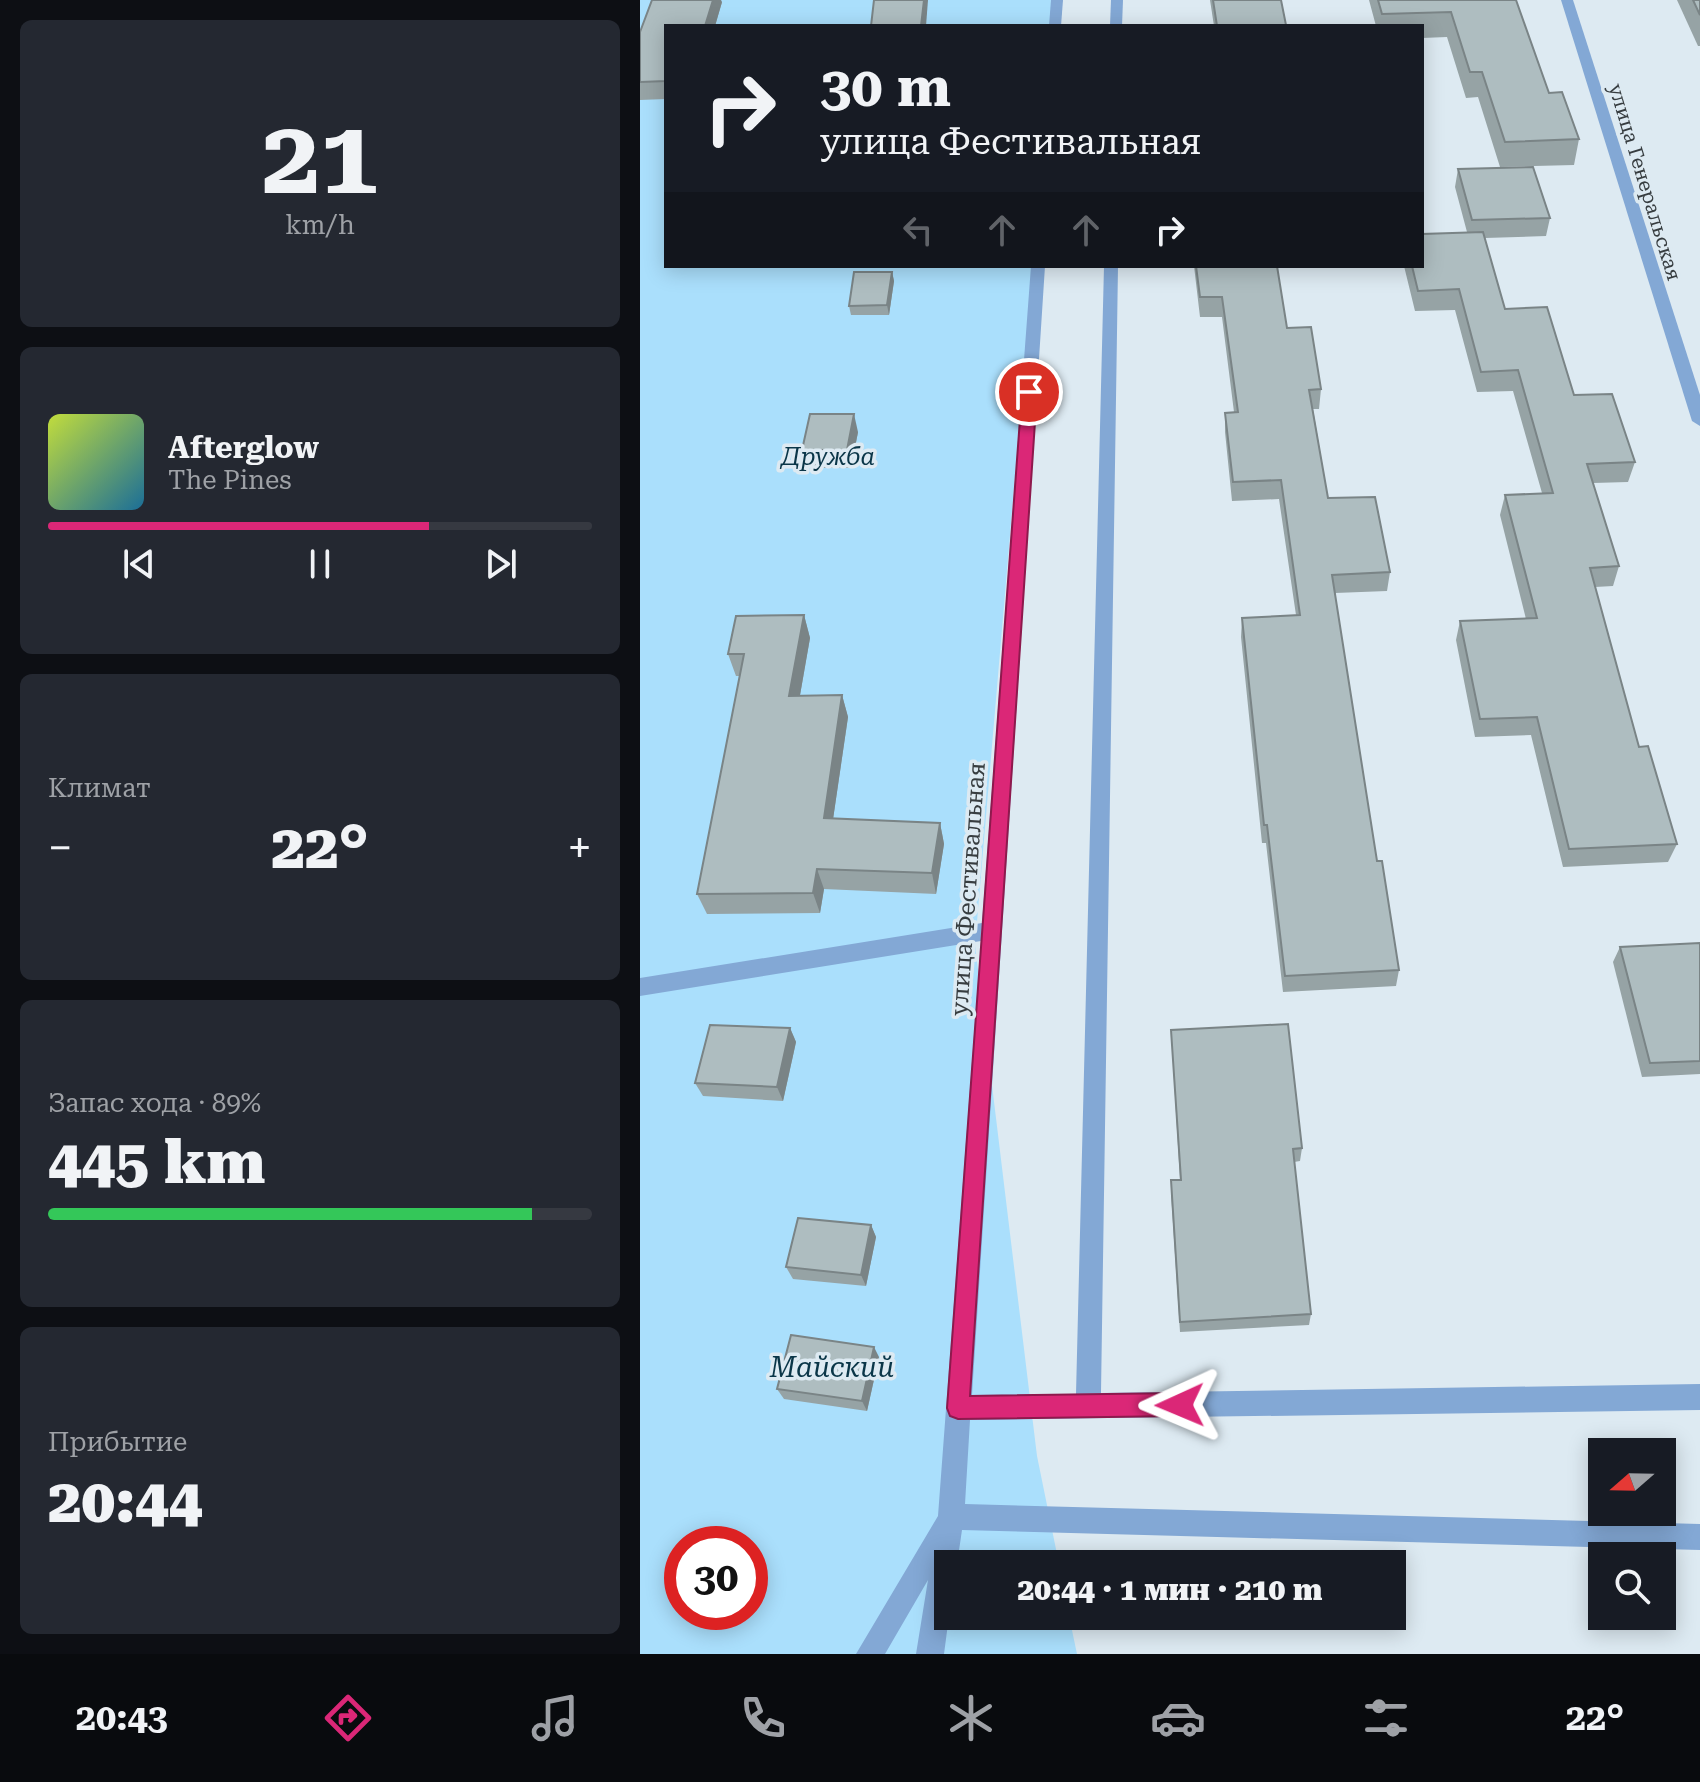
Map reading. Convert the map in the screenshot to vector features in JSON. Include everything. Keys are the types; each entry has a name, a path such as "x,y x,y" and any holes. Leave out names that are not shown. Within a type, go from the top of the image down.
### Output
{"street":[{"path":"1055,24 1057,0"},
{"path":"1116,24 1117,0"},
{"name":"улица Генеральская","path":"1567,0 1700,421"},
{"name":"улица Фестивальная","path":"930,1654 951,1517 1038,268"},
{"path":"1088,1406 1111,268"},
{"path":"640,987 992,930"},
{"path":"958,1408 1700,1397"},
{"path":"870,1654 951,1517 1700,1537"}],"green space":[{"path":"640,0 1056,0 1054,24 664,24 664,268 1033,268 975,945 1037,1456 1056,1550 934,1550 934,1630 1072,1630 1077,1654 640,1654"}],"building":[{"path":"652,0 713,0 706,24 664,24 664,81 640,82 640,32"},
{"path":"874,0 924,0 921,24 871,24"},
{"path":"1213,0 1281,0 1286,24 1217,24"},
{"path":"1378,0 1516,0 1549,93 1562,92 1579,139 1505,142 1482,72 1470,72 1451,12 1382,14"},
{"path":"1693,0 1700,0 1700,15"},
{"path":"1533,167 1550,218 1472,220 1458,169"},
{"path":"1483,232 1505,309 1547,307 1574,395 1612,394 1635,462 1587,464 1619,566 1590,568 1639,747 1648,746 1677,844 1569,849 1537,717 1480,719 1460,621 1537,618 1505,495 1553,493 1518,370 1481,372 1459,289 1418,291 1412,268 1424,268 1424,234"},
{"path":"1196,268 1277,268 1287,328 1311,327 1321,389 1309,390 1328,498 1375,497 1390,572 1332,575 1377,861 1382,861 1399,970 1285,976 1267,825 1264,825 1242,618 1300,615 1281,480 1233,482 1225,413 1238,412 1222,297 1200,297"},
{"path":"854,272 892,272 887,305 849,306"},
{"path":"810,414 854,414 847,450 802,450"},
{"path":"804,615 789,696 842,695 824,818 940,823 932,873 817,869 813,893 697,894 744,654 728,654 736,616"},
{"path":"1700,943 1700,1061 1650,1063 1620,947"},
{"path":"1288,1024 1302,1148 1293,1149 1311,1314 1180,1322 1171,1180 1181,1180 1171,1030"},
{"path":"710,1025 790,1028 777,1087 695,1083"},
{"path":"798,1218 871,1225 861,1275 786,1267"},
{"path":"791,1335 874,1347 862,1401 777,1389"}],"route":[{"path":"1029,392 958,1408 1180,1405"}],"park label":[{"name":"Дружба","path":"828,457"},
{"name":"Майский","path":"832,1367"}]}
